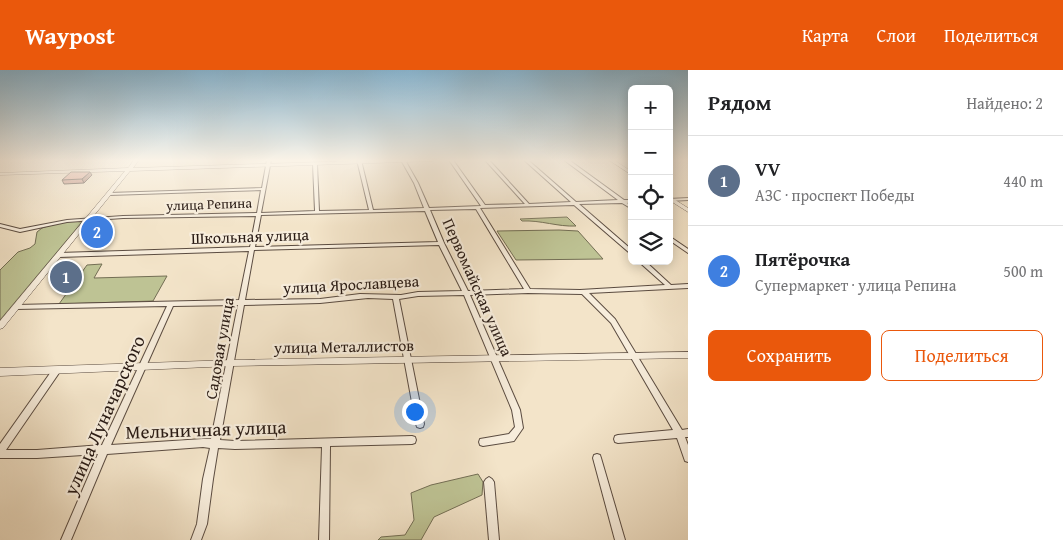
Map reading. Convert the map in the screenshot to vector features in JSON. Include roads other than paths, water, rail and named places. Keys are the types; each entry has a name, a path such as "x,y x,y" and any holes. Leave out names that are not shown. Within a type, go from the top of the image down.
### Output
{"street":[{"path":"0,326 119,182"},
{"name":"Садовая улица","path":"196,540 202,524 251,248 265,182"},
{"path":"315,182 318,212"},
{"path":"365,182 371,211"},
{"name":"Первомайская улица","path":"415,182 516,410 519,428 510,438 483,442"},
{"path":"466,182 484,207"},
{"path":"507,182 528,205"},
{"path":"551,182 628,250"},
{"path":"596,182 628,205"},
{"path":"109,194 264,189"},
{"path":"673,200 688,199"},
{"path":"673,201 688,210"},
{"name":"улица Репина","path":"0,225 20,231 58,222 88,220 628,202"},
{"path":"477,207 528,291"},
{"path":"673,240 688,251"},
{"name":"Школьная улица","path":"59,255 441,243"},
{"path":"645,265 669,286"},
{"name":"улица Ярославцева","path":"16,308 242,301 320,301 339,298 384,296 406,298 418,294 528,291 584,292 688,286"},
{"path":"584,292 613,321 684,433 688,458"},
{"path":"396,298 420,424"},
{"name":"улица Луначарского","path":"66,540 105,449 172,304"},
{"name":"улица Металлистов","path":"0,372 232,363 688,355"},
{"path":"0,452 56,370"},
{"path":"618,439 684,433"},
{"name":"Мельничная улица","path":"0,452 38,454 215,444 412,440"},
{"path":"324,540 326,442"},
{"path":"597,458 620,540"},
{"path":"489,482 494,540"}],"place":[{"name":"Пятёрочка","path":"97,232"},
{"name":"VV","path":"66,277"}]}
